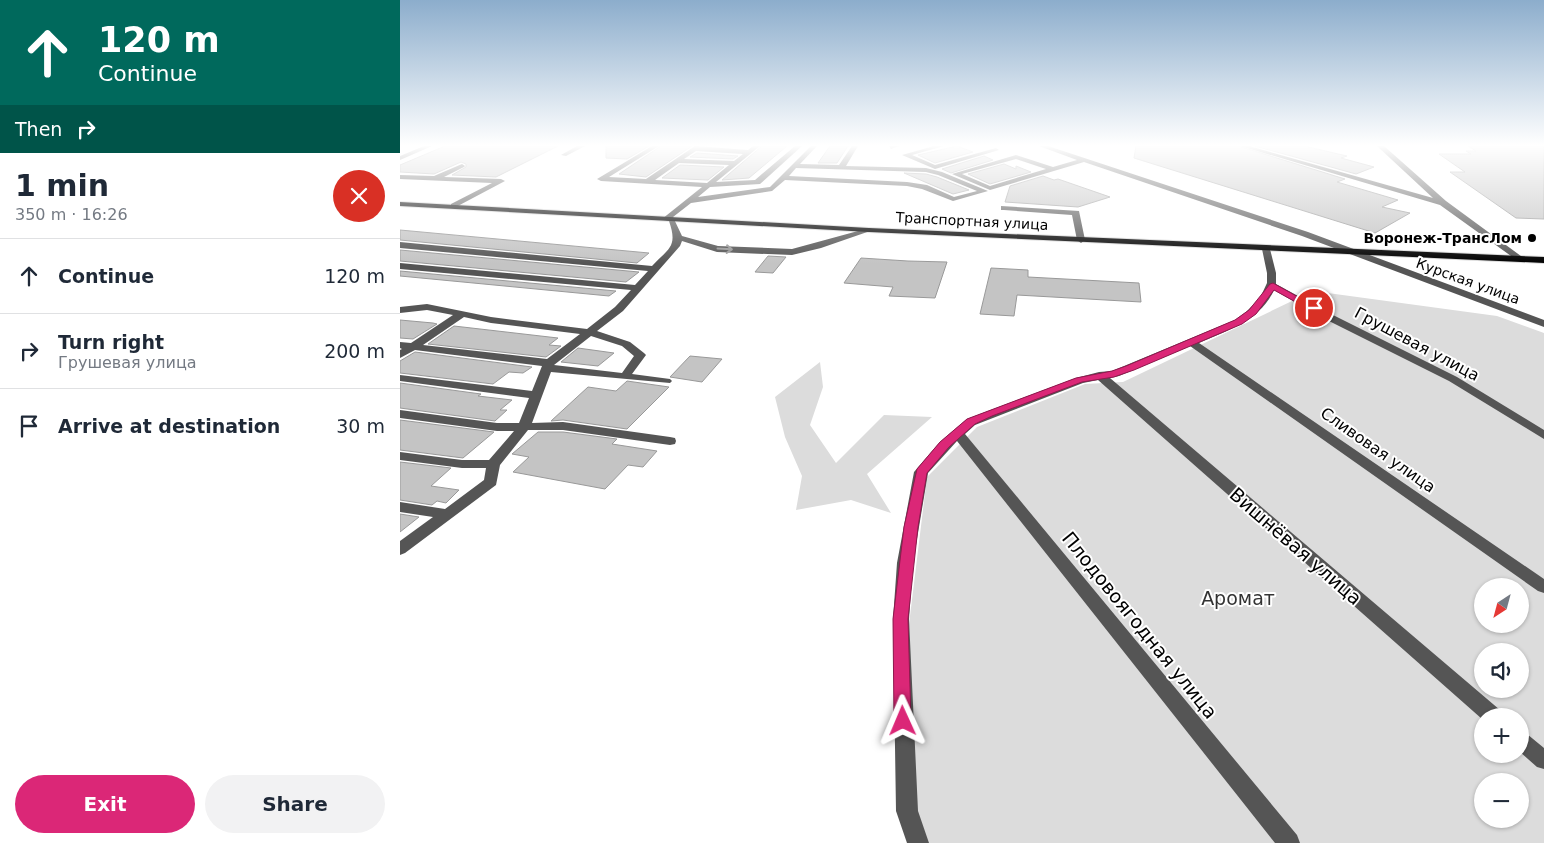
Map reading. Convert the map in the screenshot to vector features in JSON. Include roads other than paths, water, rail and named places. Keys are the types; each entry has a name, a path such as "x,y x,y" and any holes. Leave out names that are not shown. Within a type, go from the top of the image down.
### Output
{"main road":[{"name":"Транспортная улица","path":"400,204 869,230 1544,260"}],"street":[{"path":"454,206 493,185"},
{"path":"400,549 491,482 493,464 524,427 548,366 619,309 677,244 678,237 669,219 708,185"},
{"path":"688,201 772,189 776,185"},
{"path":"914,185 924,187 953,199 984,190 972,185"},
{"path":"983,185 990,188 999,185"},
{"name":"Курская улица","path":"1159,185 1304,234 1544,324"},
{"path":"1381,185 1443,203"},
{"path":"1423,185 1443,203 1521,259"},
{"path":"1004,208 1076,213 1081,240"},
{"path":"678,237 718,248 792,252 869,230"},
{"path":"400,246 653,269"},
{"path":"918,843 907,811 901,619 906,563 921,472 938,451 971,422 1080,380 1122,371 1239,322 1253,312 1265,299 1273,286 1272,265 1266,249"},
{"path":"400,266 637,288"},
{"name":"Грушевая улица","path":"1273,286 1327,316 1453,379 1544,435"},
{"path":"400,310 428,307 490,320 589,332 626,344 640,355 626,376"},
{"path":"400,355 462,314"},
{"name":"Сливовая улица","path":"1191,342 1544,587"},
{"path":"400,346 413,346 598,375 666,381"},
{"name":"Вишнёвая улица","path":"1099,376 1484,708"},
{"path":"400,378 537,395"},
{"path":"400,414 497,428 563,426 670,441"},
{"name":"Плодовоягодная улица","path":"958,433 1289,843"},
{"path":"400,456 462,464 493,464"},
{"path":"400,507 447,514"},
{"path":"1529,748 1544,760"}],"place":[{"name":"Воронеж-ТрансЛом","path":"1532,238"}],"park label":[{"name":"Аромат","path":"1238,598"}]}
